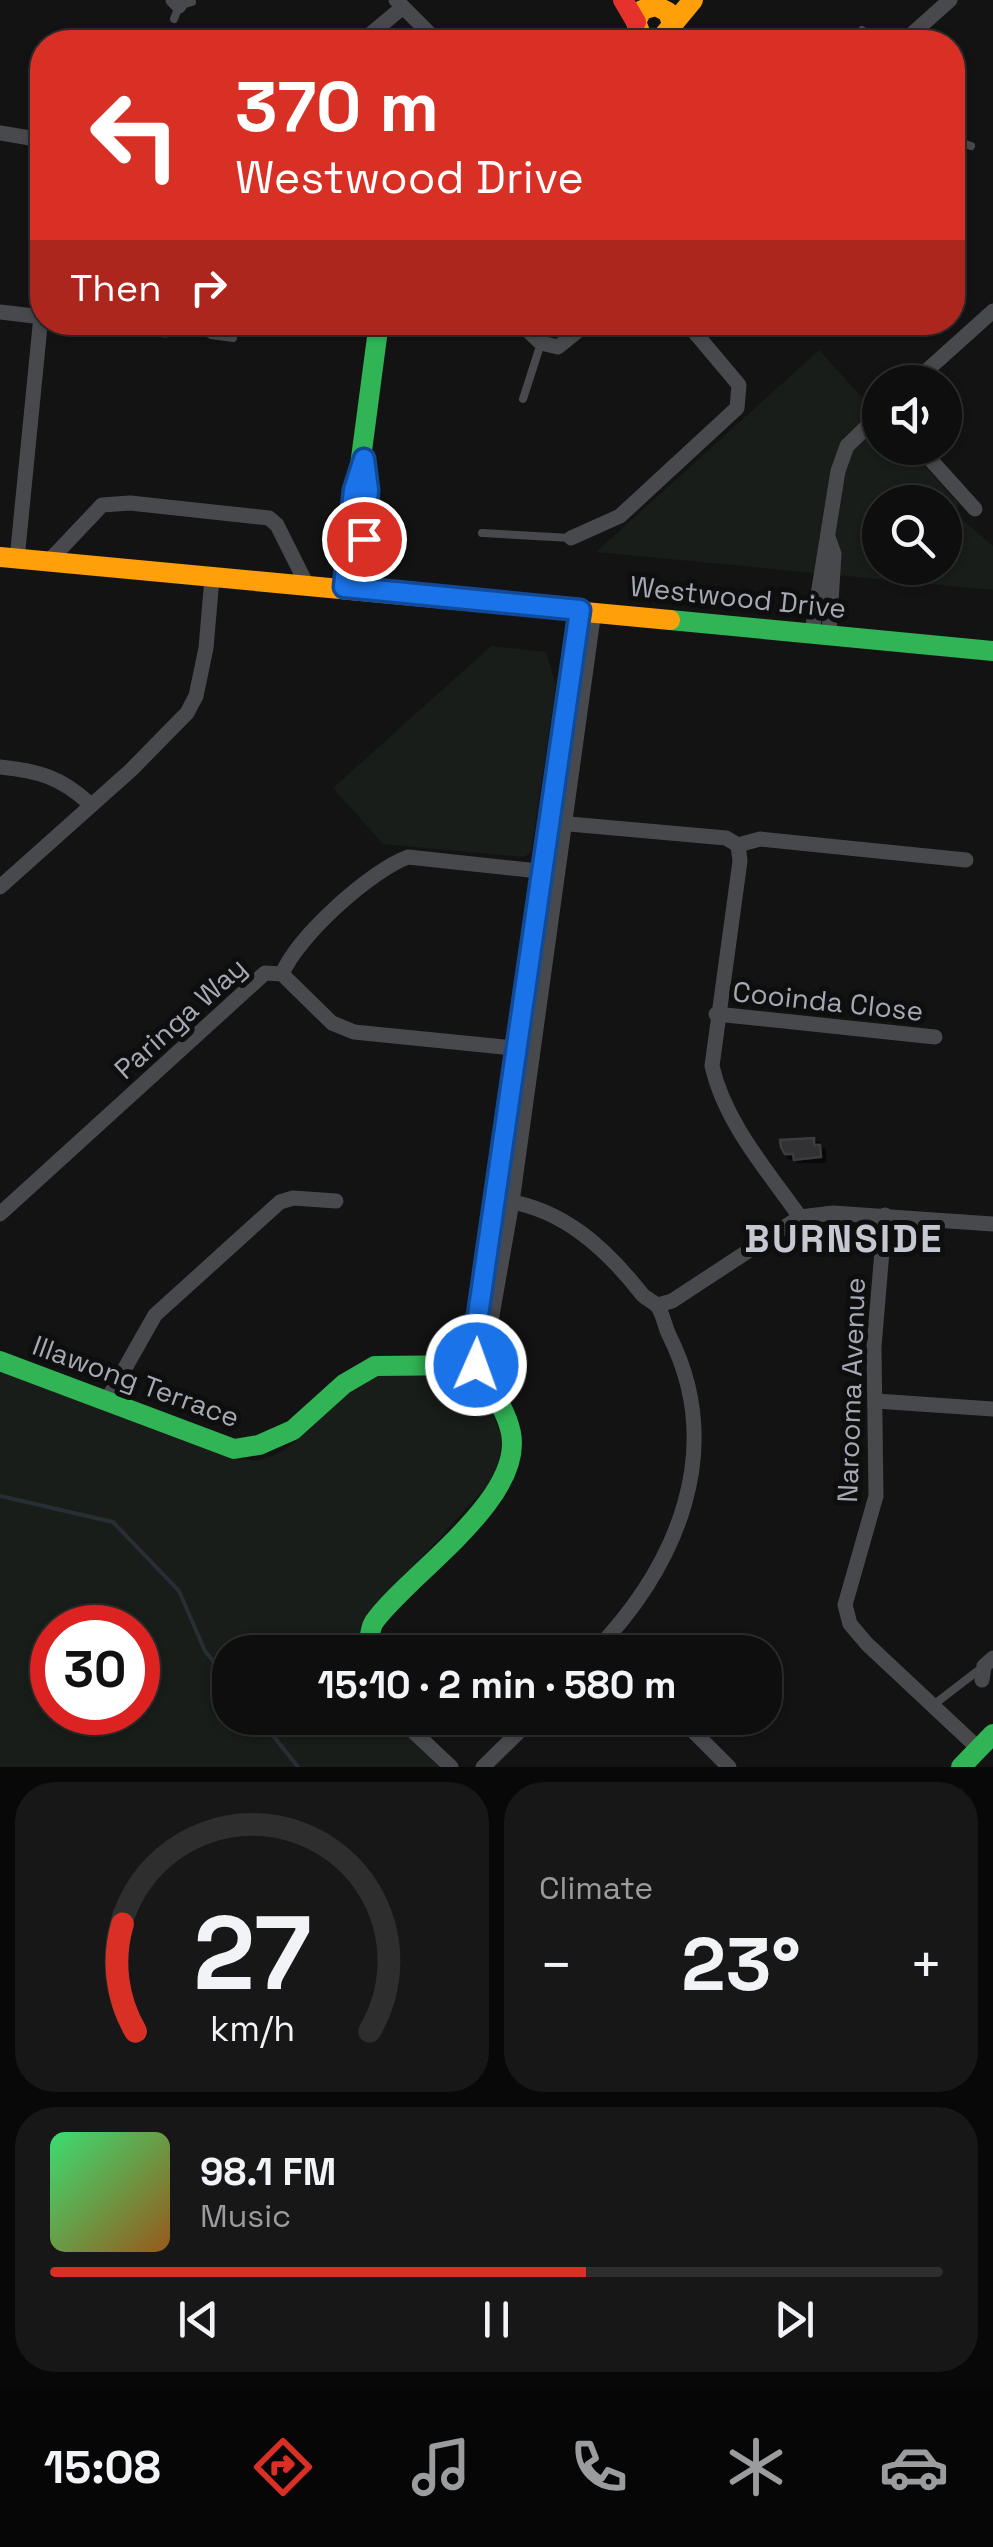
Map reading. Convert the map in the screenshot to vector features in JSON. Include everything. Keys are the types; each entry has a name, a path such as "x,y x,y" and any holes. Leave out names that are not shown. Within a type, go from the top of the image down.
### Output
{"street":[{"path":"622,0 632,30"},
{"path":"669,30 693,0"},
{"path":"917,30 950,0"},
{"path":"632,30 642,10 655,3 668,12 664,30"},
{"path":"373,30 400,4 426,30"},
{"path":"0,133 30,138"},
{"path":"933,365 993,311"},
{"path":"0,312 30,315"},
{"path":"8,558 39,335"},
{"path":"352,588 354,490 364,459 378,335"},
{"path":"533,335 541,343 563,345 574,335"},
{"path":"571,538 590,532 630,508 725,424 739,405 738,384 697,335"},
{"path":"821,633 828,537 838,471 848,446 862,432"},
{"path":"935,465 975,509"},
{"path":"49,561 102,505 130,503 269,518 277,525 306,583"},
{"path":"590,532 596,550"},
{"name":"Westwood Drive","path":"8,558 306,583 993,651"},
{"path":"0,887 89,803 132,770 188,714 206,648 212,578"},
{"path":"489,1289 512,1202 533,1050 538,958 587,610"},
{"path":"0,767 37,770 63,780 89,803"},
{"path":"557,823 726,838 738,845 760,839 966,860"},
{"path":"738,845 740,868 716,1014 712,1066 718,1092 738,1130 800,1217"},
{"path":"282,974 289,957 308,936 386,865 408,858 550,872"},
{"path":"371,1635 372,1626 494,1494 508,1466 512,1442 507,1419 476,1365 485,1355 494,1200 506,1108 538,958"},
{"name":"Paringa Way","path":"0,1214 264,972 282,974 332,1023 354,1032 533,1050"},
{"name":"Cooinda Close","path":"716,1014 935,1037"},
{"path":"107,1400 155,1315 280,1202 293,1198 336,1202"},
{"path":"494,1200 512,1202 560,1220 603,1248 644,1297 658,1305 682,1362 694,1426 692,1475 680,1528 657,1574 615,1635"},
{"path":"658,1305 672,1301 800,1217 834,1213 993,1224"},
{"name":"Narooma Avenue","path":"886,1216 874,1347 876,1496 845,1605 850,1624 932,1706 986,1741"},
{"name":"Illawong Terrace","path":"0,1360 234,1449 266,1446 290,1436 372,1368 409,1364 464,1369 476,1365"},
{"path":"876,1401 993,1409"},
{"path":"417,1735 451,1767"},
{"path":"483,1767 515,1735"},
{"path":"697,1735 729,1767"},
{"path":"961,1767 986,1741"}],"lane":[{"path":"965,144 972,146"},
{"path":"218,335 233,338"},
{"path":"523,399 541,343"},
{"path":"482,533 571,538"},
{"path":"506,1108 523,1110"},
{"path":"502,1135 520,1136"},
{"path":"932,1706 986,1668"}],"shaded area":[{"path":"819,350 862,397 862,465 923,465 942,485 862,485 862,577 596,552"},
{"path":"962,519 993,546 993,590 941,585 962,585"},
{"path":"491,646 546,652 556,684 531,852 524,857 383,844 333,788"},
{"path":"0,1367 175,1438 259,1460 292,1445 346,1394 377,1376 400,1373 468,1382 495,1418 502,1439 497,1475 368,1616 363,1635 212,1635 212,1735 409,1735 442,1767 0,1767"}],"building":[{"path":"814,1138 814,1145 820,1145 821,1157 794,1160 793,1154 785,1154 781,1147 780,1140"}],"waterway":[{"path":"0,1496 113,1522 179,1591 212,1660"},
{"path":"273,1735 298,1767"}],"traffic: fast":[{"path":"344,587 377,335"},
{"path":"670,620 993,651"},
{"path":"0,1361 234,1449 259,1445 293,1430 344,1384 375,1366 476,1365 497,1398 511,1433 510,1458 500,1484 460,1535 390,1603 374,1622 370,1635"},
{"path":"961,1767 993,1734"}],"traffic: slow":[{"path":"668,30 693,0"},
{"path":"639,30 636,22 642,10 656,6 668,12 672,24"},
{"path":"360,589 367,481"},
{"path":"0,557 670,620"}],"traffic: jam":[{"path":"623,0 636,22"}],"district":[{"name":"BURNSIDE","path":"844,1239"}],"route":[{"path":"364,539 368,490 364,459 354,490 344,587 580,610 502,1135 473,1350 476,1365"}]}
